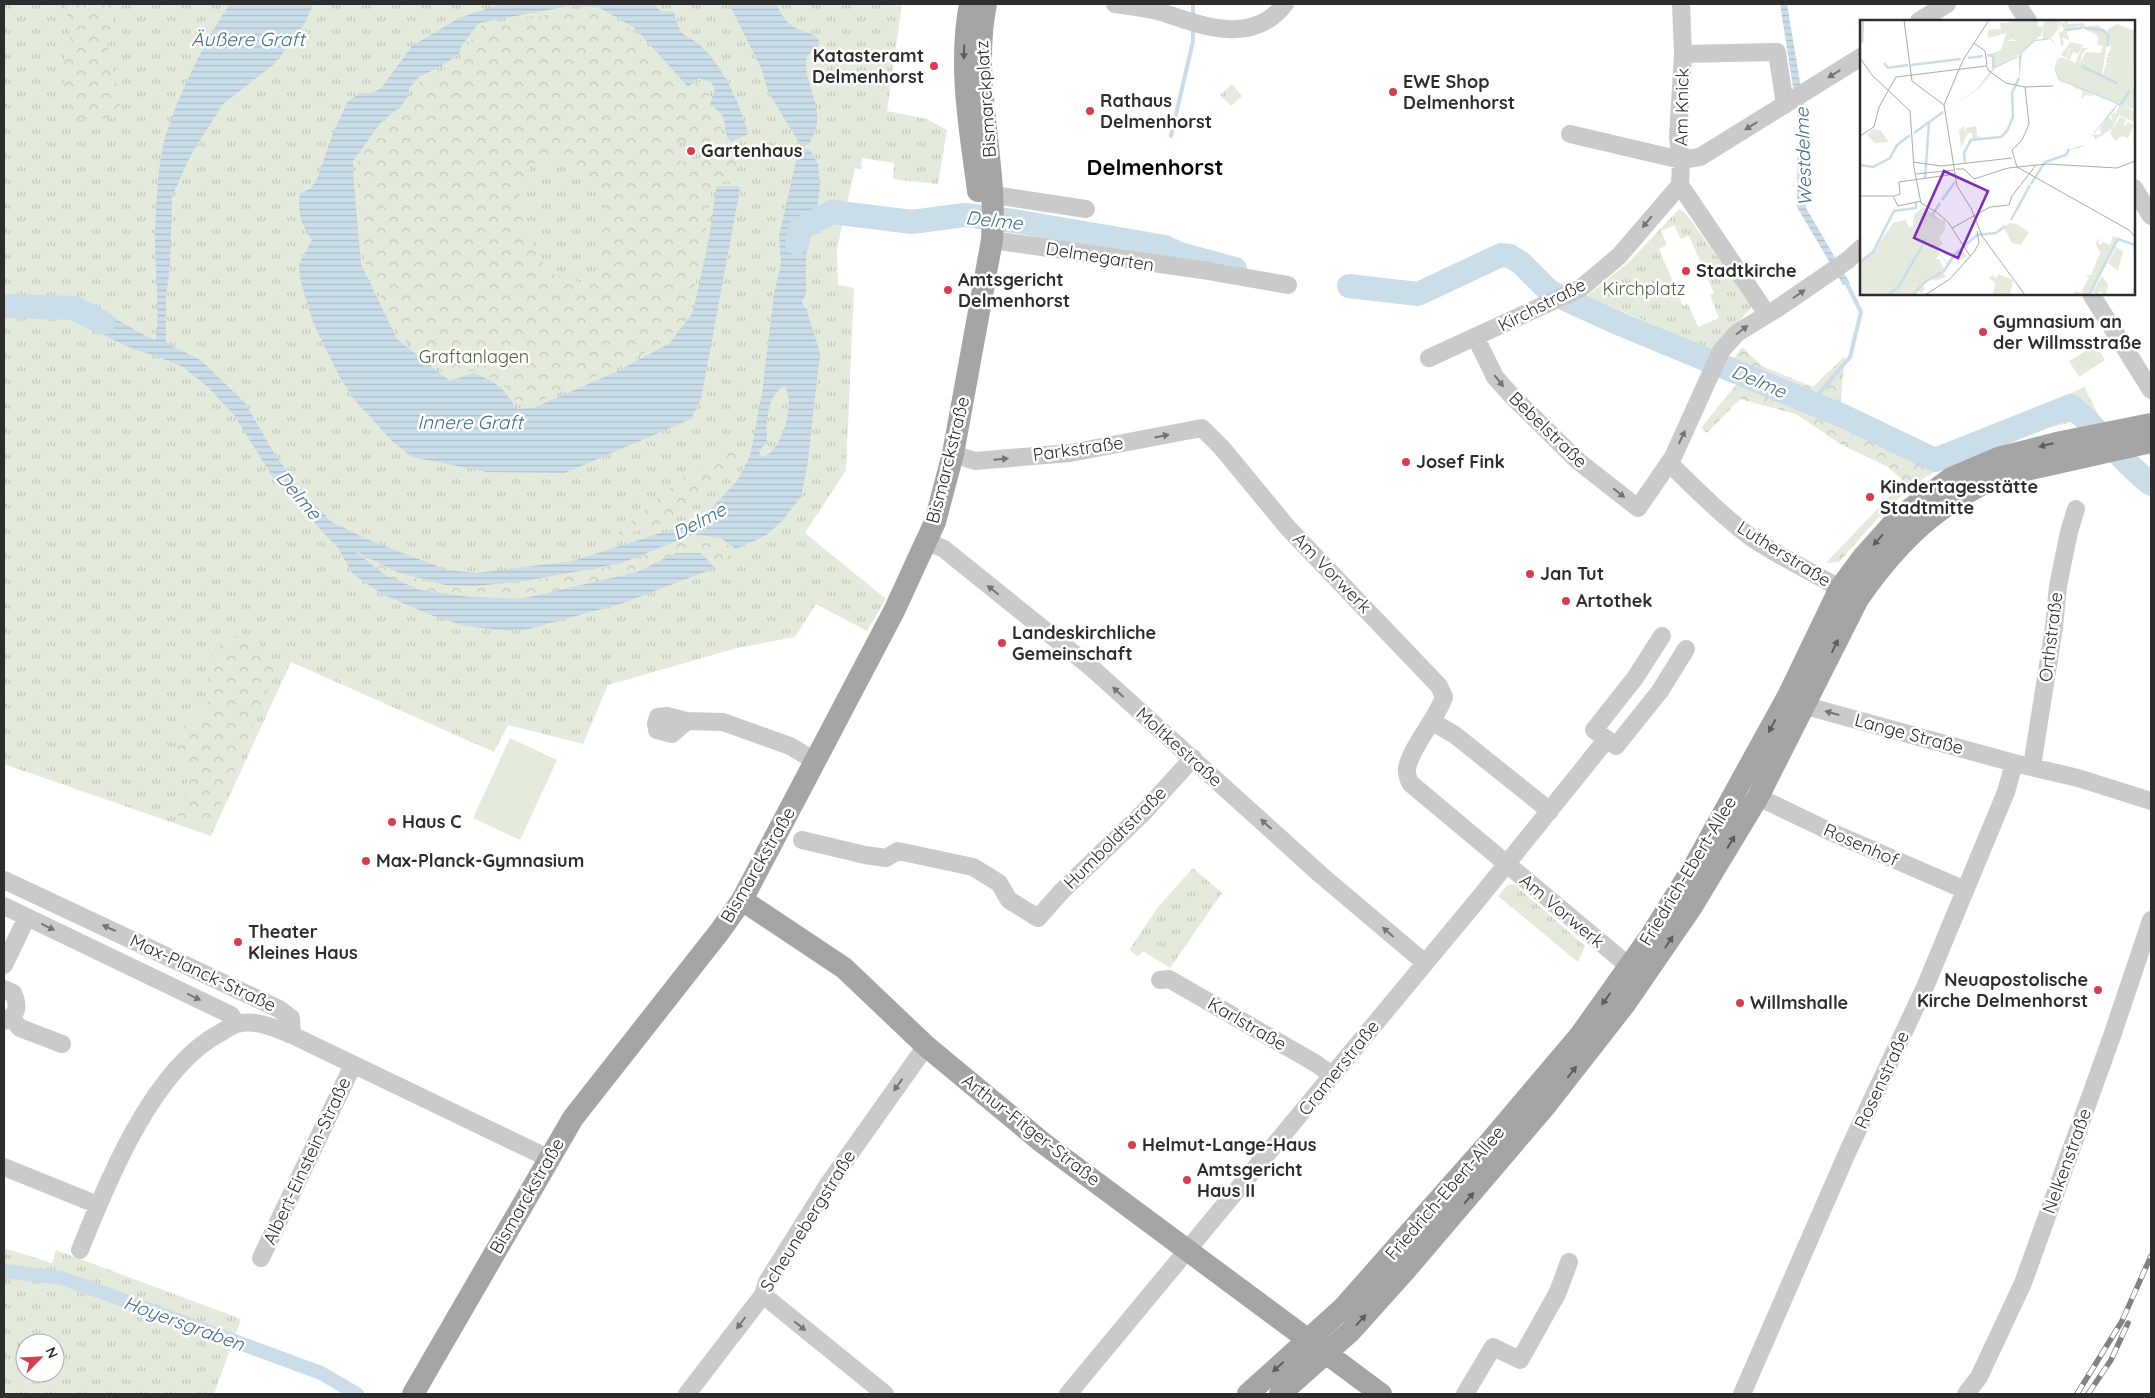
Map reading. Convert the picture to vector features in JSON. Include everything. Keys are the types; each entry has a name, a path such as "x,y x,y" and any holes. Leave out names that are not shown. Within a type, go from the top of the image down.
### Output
{"main road":[{"name":"Bismarckplatz","path":"970,4 964,62 968,116 987,215"},
{"name":"Bismarckplatz","path":"986,4 980,39 981,83 988,135 987,215"},
{"name":"Bismarckstraße","path":"413,1394 548,1158 573,1118 720,931 742,900 894,611 935,522 954,454 984,280 987,215"},
{"name":"Friedrich-Ebert-Allee","path":"1280,1394 1351,1331 1453,1216 1593,1046 1657,960 1758,797 1797,701 1849,594 1873,578 1913,531 1946,505 1981,484 2110,442 2151,424"},
{"name":"Friedrich-Ebert-Allee","path":"2110,442 2151,442"},
{"name":"Friedrich-Ebert-Allee","path":"1248,1394 1343,1308 1482,1151 1581,1034 1630,967 1797,701"},
{"name":"Arthur-Fitger-Straße","path":"742,900 844,968 926,1046 1043,1143 1381,1394"}],"street":[{"path":"1115,4 1150,7 1182,21 1235,30 1254,28 1268,21 1285,4"},
{"name":"Am Knick","path":"1681,4 1683,54 1678,137 1682,160"},
{"path":"1921,20 1947,4"},
{"path":"2017,4 2027,20"},
{"name":"Am Knick","path":"1683,54 1777,52 1793,99"},
{"path":"1570,134 1682,160 1700,157 1860,58"},
{"path":"1682,160 1680,185 1767,314"},
{"name":"Kirchstraße","path":"1429,358 1562,297 1598,276 1619,256 1680,185"},
{"path":"2135,190 2151,216"},
{"path":"987,215 1086,209"},
{"name":"Delmegarten","path":"987,215 1211,272 1288,285"},
{"path":"1669,463 1722,351 1737,333 1855,254"},
{"path":"2092,295 2151,390"},
{"name":"Bebelstraße","path":"1476,338 1495,377 1510,395 1578,461 1638,508 1669,463"},
{"name":"Parkstraße","path":"954,454 975,461 1070,453 1202,428"},
{"name":"Am Vorwerk","path":"1202,428 1222,448 1288,528 1439,686 1444,697 1432,722 1409,759 1406,770 1410,783 1630,967"},
{"name":"Lutherstraße","path":"1669,463 1724,516 1753,538 1790,562 1849,594"},
{"name":"Orthstraße","path":"2032,766 2054,628 2058,586 2068,532 2076,509"},
{"name":"Moltkestraße","path":"926,541 944,549 1093,669 1321,875 1425,963"},
{"path":"1662,636 1636,678 1594,730 1616,746 1660,691 1686,649"},
{"name":"Lange Straße","path":"1797,701 2014,763 2078,778 2151,801"},
{"path":"687,721 723,722 790,746 815,761"},
{"path":"1432,722 1455,735 1550,811"},
{"name":"Cramerstraße","path":"1068,1394 1506,865 1607,739"},
{"name":"Humboldtstraße","path":"802,840 865,855 886,858 898,851 973,867 999,883 1009,900 1038,918 1143,813 1193,758"},
{"name":"Rosenstraße","path":"1742,1394 1848,1151 1925,987 2006,792 2014,763"},
{"name":"Rosenhof","path":"1758,797 1831,832 1965,890"},
{"name":"Max-Planck-Straße","path":"4,880 279,1009 291,1018 292,1035"},
{"name":"Max-Planck-Straße","path":"4,906 231,1016 237,1024"},
{"path":"4,965 27,917"},
{"name":"Nelkenstraße","path":"1966,1394 1979,1378 2022,1283 2112,1036 2151,920"},
{"name":"Karlstraße","path":"1160,980 1169,979 1306,1058 1332,1076"},
{"path":"4,989 12,993 18,1004 16,1012 7,1020 20,1028 62,1044"},
{"path":"80,1250 98,1205 127,1144 155,1099 184,1059 202,1042 237,1024 265,1025 292,1035 548,1158"},
{"name":"Scheunebergstraße","path":"687,1394 763,1295 767,1282 827,1186 926,1046"},
{"name":"Albert-Einstein-Straße","path":"261,1258 353,1065"},
{"path":"4,1167 98,1205"},
{"path":"1465,1394 1493,1347 1520,1360 1558,1292 1568,1262"},
{"path":"763,1295 885,1394"}],"green space":[{"name":"Graftanlagen","path":"4,4 902,4 887,111 927,119 947,130 938,184 893,179 894,163 862,158 861,169 855,168 837,249 838,285 854,288 846,470 805,533 886,599 867,631 816,604 795,637 737,648 608,685 583,744 508,725 494,752 291,662 211,836 4,764"},
{"path":"66,4 116,4 107,46 115,82 124,99 112,118 73,120 61,72 70,35"},
{"path":"569,10 598,11 633,31 688,93 699,82 708,85 710,90 706,107 719,118 725,141 732,145 740,181 717,182 712,187 705,238 690,310 667,340 615,369 532,404 518,405 505,387 487,375 473,369 450,377 400,337 365,263 356,171 357,162 384,124 404,109 411,100 414,89 422,80 442,71 462,57 466,47 481,26 505,24","holes":["701,139 705,158 681,162 678,143","556,157 576,168 601,193 607,217 600,246 602,270 580,282 547,272 523,225 519,186 533,164"]},
{"path":"1232,84 1242,96 1231,106 1220,95"},
{"name":"Kirchplatz","path":"1679,209 1686,214 1753,306 1712,350 1587,296 1629,262","holes":["1674,225 1681,239 1689,236 1714,293 1710,295 1719,318 1698,327 1688,304 1683,306 1659,249 1667,245 1661,231"]},
{"path":"2096,345 2105,360 2079,377 2069,361"},
{"path":"1742,347 1762,366 1813,387 1845,356 1840,408 1864,422 1934,455 1979,438 2084,387 2100,418 2030,432 2006,439 1961,457 1940,468 1897,499 1839,562 1826,563 1904,481 1888,467 1842,445 1796,414 1740,399 1707,433 1701,428 1747,371 1730,364"},
{"path":"726,445 735,449 739,461 697,504 653,527 614,537 694,469 716,462"},
{"path":"693,534 720,539 736,550 716,567 702,551 676,553 637,572 521,599 470,597 420,590 385,575 354,552 397,573 444,586 473,587 520,583 623,564"},
{"path":"245,634 256,641 269,655 274,674 210,832 177,815 184,798 188,778 178,750 177,733 202,713 207,705 209,696 208,673 217,649 229,639"},
{"path":"510,738 557,760 520,840 473,818"},
{"path":"1193,868 1222,893 1170,968 1143,951 1138,956 1129,950 1159,906"},
{"path":"1514,884 1585,946 1578,962 1498,896 1508,885"},
{"path":"4,1248 52,1263 56,1250 241,1319 214,1394 4,1394"}],"water":[{"name":"Äußere Graft","path":"230,4 314,4 299,34 273,65 223,104 190,156 172,197 170,264 166,298 166,343 202,361 245,403 274,453 302,492 332,522 369,540 447,570 476,573 573,561 695,522 707,513 737,481 750,456 762,393 774,294 781,263 779,236 799,148 809,149 818,164 820,187 814,231 810,236 806,256 806,294 802,301 803,306 807,309 820,355 807,467 801,497 780,523 765,536 736,549 721,538 693,534 622,563 520,582 474,586 445,585 397,572 353,550 385,575 420,590 470,597 521,599 637,572 676,553 701,553 715,568 623,603 529,629 511,631 465,626 428,614 382,594 353,574 338,548 276,482 234,415 209,388 183,367 154,355 135,350 82,325 74,308 78,302 104,312 156,340 155,236 161,156 171,119 179,99 199,56","holes":["784,386 787,392 788,412 782,435 777,445 763,457 759,454 761,448 767,443 767,419 770,403"]},
{"name":"Innere Graft","path":"501,4 653,4 661,11 674,12 682,33 704,49 725,77 736,100 748,134 732,141 728,139 722,116 710,105 715,89 711,82 698,78 688,87 635,28 598,7 569,6 479,23 462,45 459,54 440,67 420,76 410,87 407,98 401,106 382,121 353,161 361,264 397,339 450,381 473,373 488,379 503,390 516,409 533,408 616,372 670,343 693,312 709,239 716,189 719,186 738,186 740,189 701,399 691,419 565,473 487,472 412,457 392,441 354,399 339,376 313,322 300,279 299,263 312,240 301,218 299,206 300,193 310,189 317,179 333,133 348,101 360,93 373,93 382,87 412,46 459,18"},
{"path":"729,4 776,4 790,24 797,29 814,35 819,40 817,51 808,54 806,62 806,70 817,114 814,134 809,145 799,143 769,93 761,68"},
{"path":"1780,4 1787,4 1804,106 1806,208 1850,283 1843,285 1797,207 1798,119"},
{"path":"2135,463 2151,478 2151,491 2120,467"}],"waterway":[{"name":"Westdelme","path":"1193,4 1193,16"},
{"name":"Westdelme","path":"1171,136 1193,41 1193,28"},
{"name":"Delme","path":"797,243 800,229 832,212 912,222 964,215 1014,221 1165,247 1180,254 1235,269"},
{"name":"Delme","path":"1349,286 1418,294 1501,255 1510,256 1521,263 1550,292 1620,324 1843,416 1935,460 2071,406 2151,484"},
{"name":"Westdelme","path":"1812,402 1850,357 1861,312 1845,280"},
{"name":"Delme","path":"4,306 74,308 103,323"},
{"name":"Hoyersgraben","path":"4,1271 61,1278 107,1294 321,1373 357,1394"}],"railway":[{"path":"2077,1394 2122,1321 2151,1256"},
{"path":"2088,1394 2111,1360 2128,1323"}],"place":[{"name":"Katasteramt Delmenhorst","path":"934,66"},
{"name":"EWE Shop Delmenhorst","path":"1393,92"},
{"name":"Rathaus Delmenhorst","path":"1090,111"},
{"name":"Gartenhaus","path":"691,151"},
{"name":"Stadtkirche","path":"1686,271"},
{"name":"Amtsgericht Delmenhorst","path":"948,290"},
{"name":"Gymnasium an der Willmsstraße","path":"1983,332"},
{"name":"Josef Fink","path":"1406,462"},
{"name":"Kindertagesstätte Stadtmitte","path":"1870,497"},
{"name":"Jan Tut","path":"1530,574"},
{"name":"Artothek","path":"1566,601"},
{"name":"Landeskirchliche Gemeinschaft","path":"1002,643"},
{"name":"Haus C","path":"392,822"},
{"name":"Max-Planck-Gymnasium","path":"366,861"},
{"name":"Theater Kleines Haus","path":"238,942"},
{"name":"Neuapostolische Kirche Delmenhorst","path":"2098,990"},
{"name":"Willmshalle","path":"1740,1003"},
{"name":"Helmut-Lange-Haus","path":"1132,1145"},
{"name":"Amtsgericht Haus II","path":"1187,1180"}],"district":[{"name":"Delmenhorst","path":"1155,167"}]}
